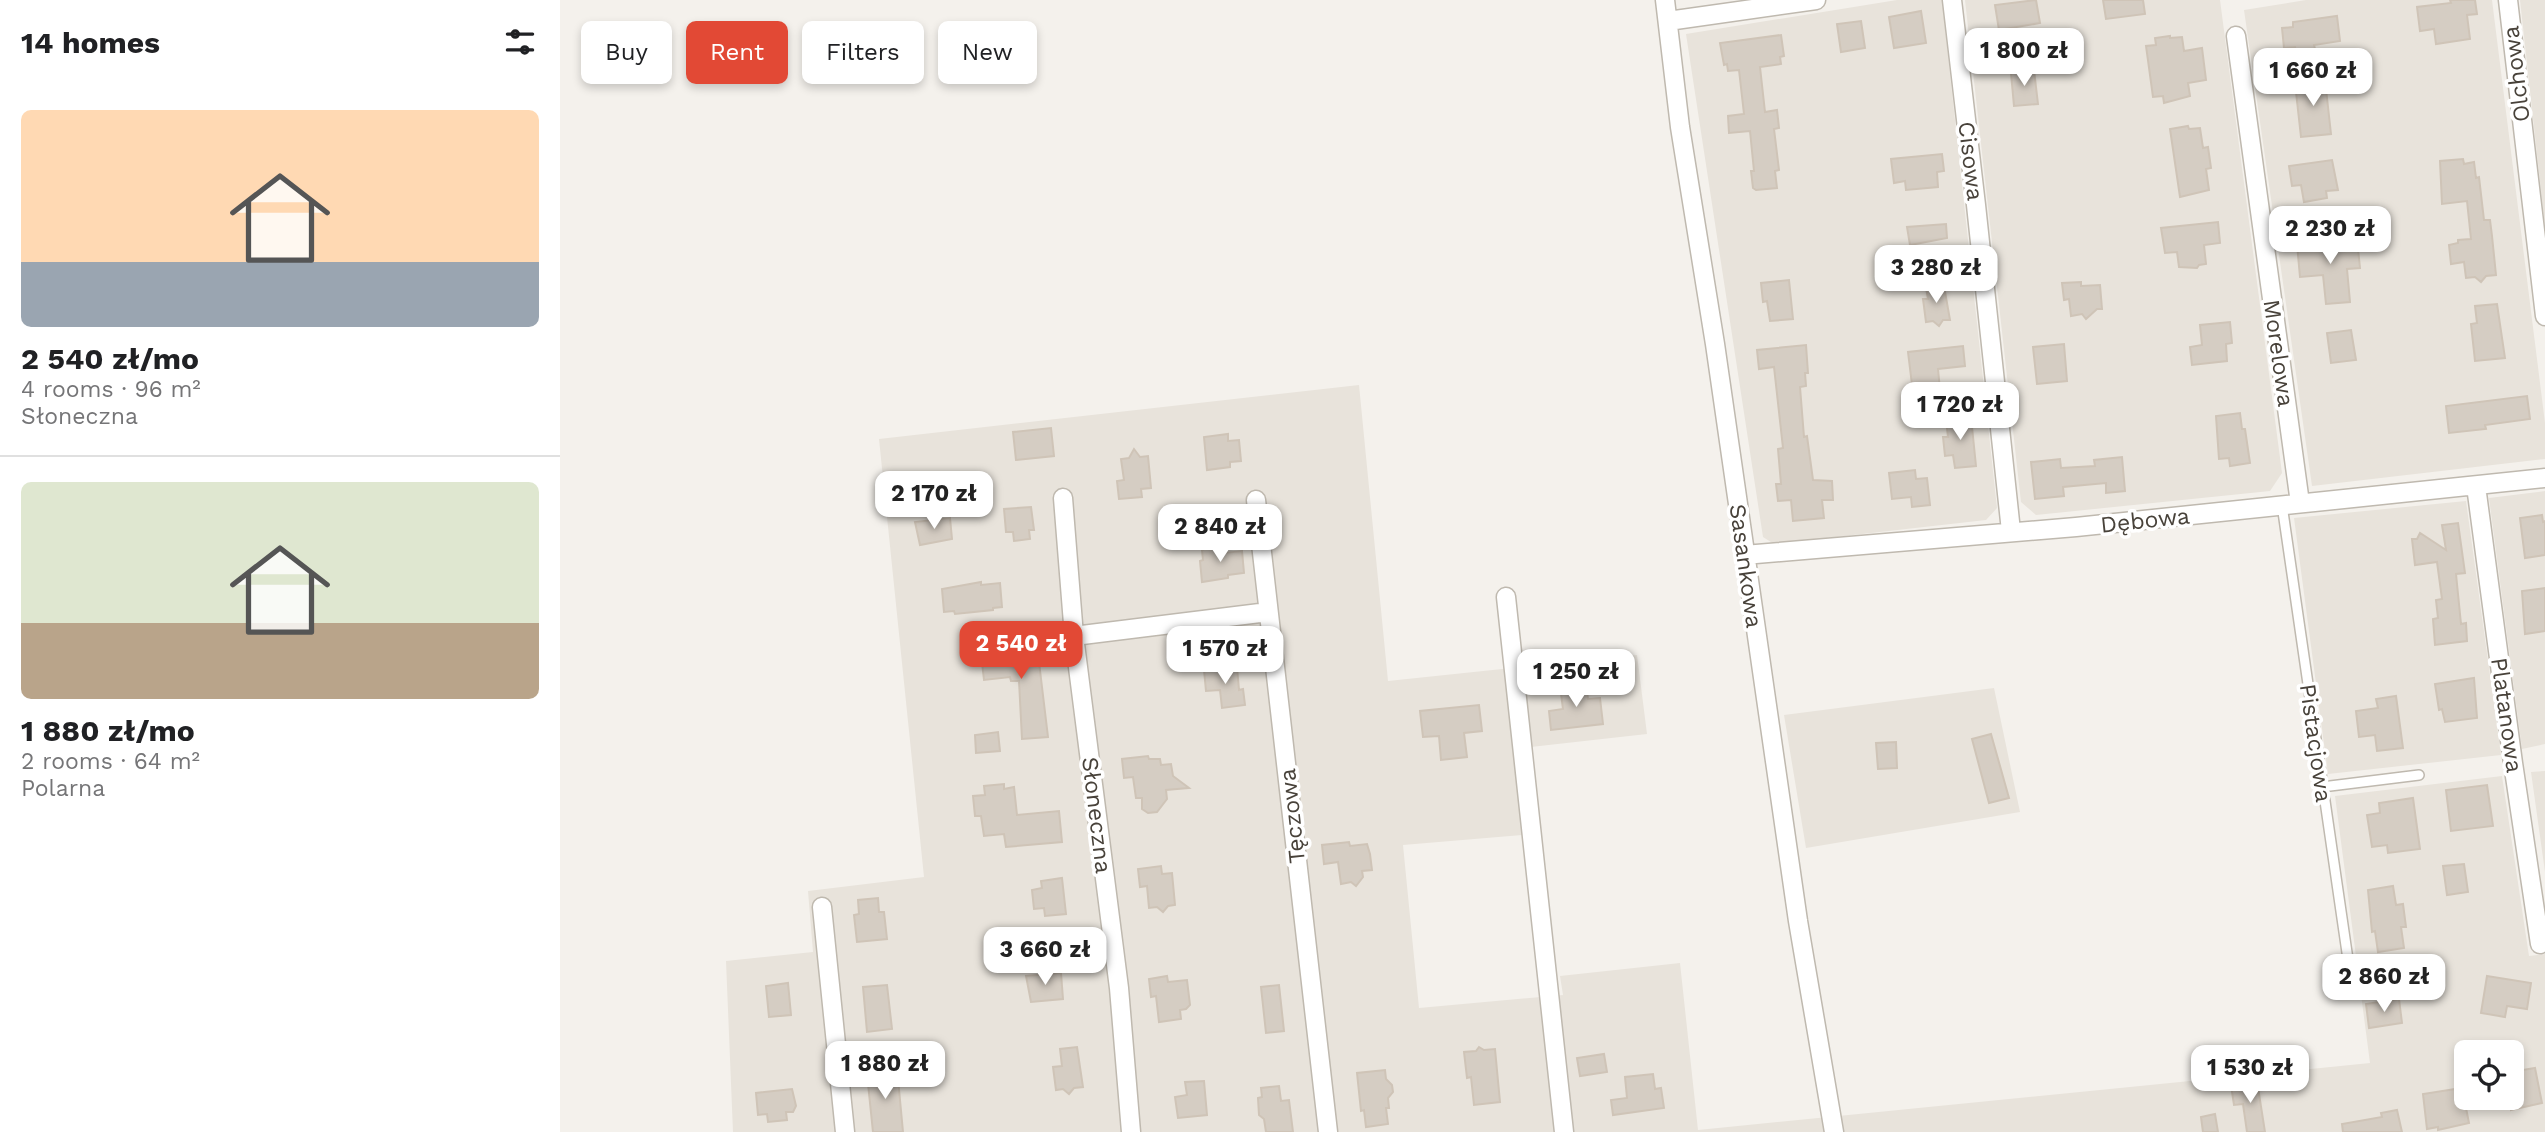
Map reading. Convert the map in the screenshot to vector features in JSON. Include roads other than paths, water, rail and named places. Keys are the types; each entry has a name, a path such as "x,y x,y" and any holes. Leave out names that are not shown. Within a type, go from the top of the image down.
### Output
{"street":[{"name":"Sasankowa","path":"1665,0 1680,127 1715,344 1798,921 1834,1132"},
{"path":"1668,21 1816,0"},
{"name":"Cisowa","path":"1952,0 2011,531"},
{"name":"Olchowa","path":"2508,0 2545,316"},
{"name":"Morelowa","path":"2236,36 2300,503"},
{"name":"Dębowa","path":"1744,555 2076,527 2545,478"},
{"name":"Platanowa","path":"2476,486 2540,944"},
{"name":"Słoneczna","path":"1063,498 1074,636 1119,988 1131,1132"},
{"name":"Tęczowa","path":"1256,500 1328,1132"},
{"path":"1506,597 1564,1132"},
{"path":"1074,636 1268,612"},
{"path":"822,907 845,1132"}],"lane":[{"name":"Pistacjowa","path":"2281,505 2351,980"},
{"path":"2322,787 2419,775"}]}
